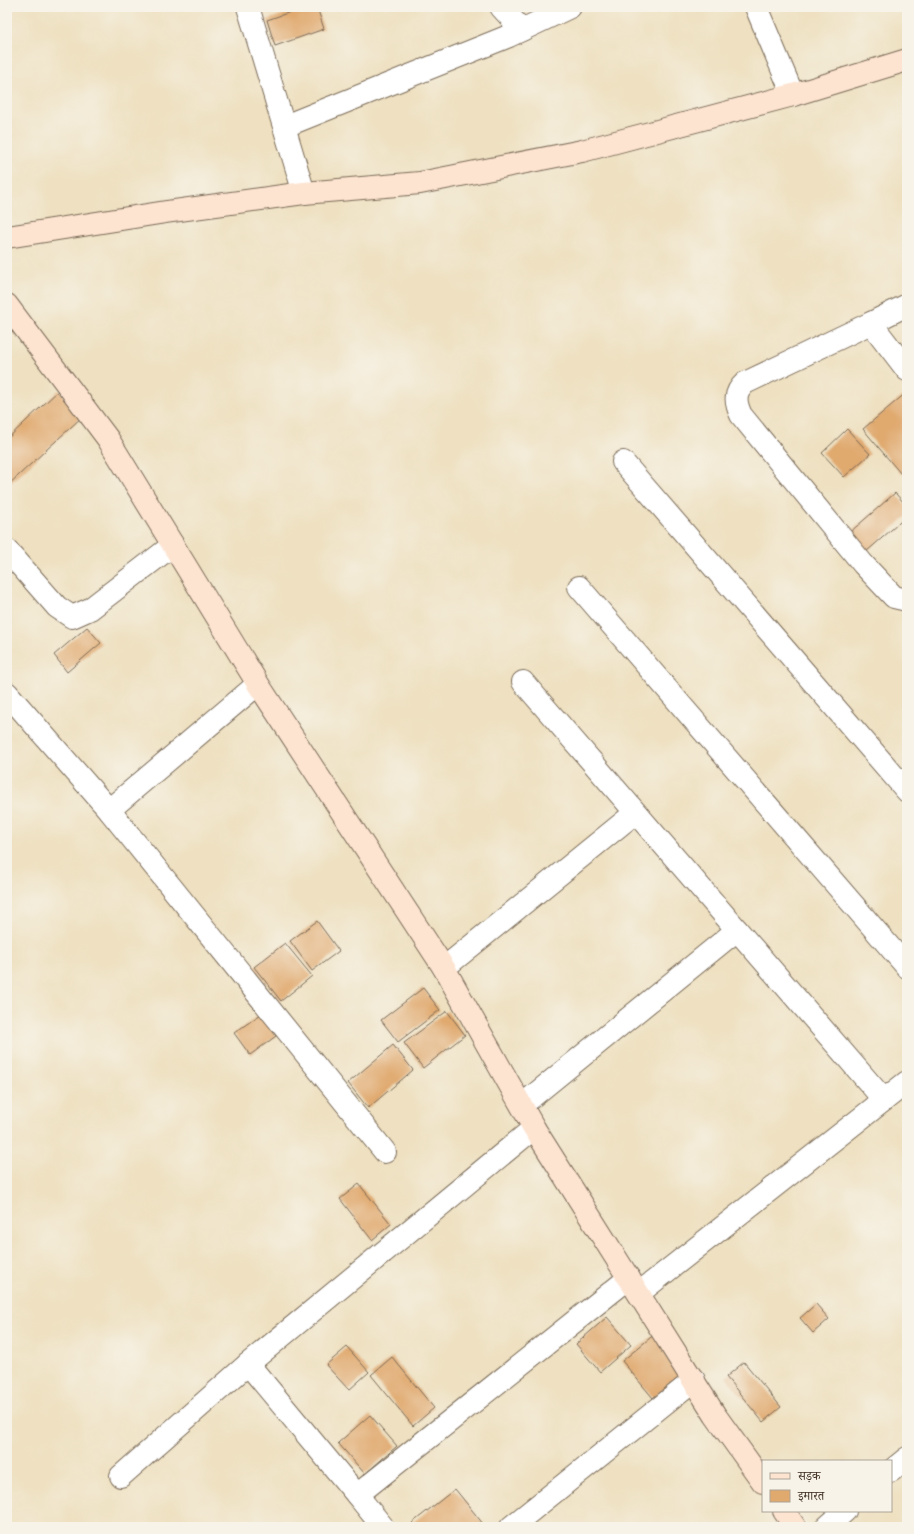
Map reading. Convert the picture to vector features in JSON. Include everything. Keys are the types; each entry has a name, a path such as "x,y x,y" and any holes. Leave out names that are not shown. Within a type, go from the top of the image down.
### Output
{"street":[{"path":"248,7 304,193"},
{"path":"501,7 522,30"},
{"path":"285,126 522,30 570,7"},
{"path":"756,7 793,95"},
{"path":"7,237 166,212 304,193 420,182 582,151 793,95 907,60"},
{"path":"7,305 108,439 258,684 444,968 534,1128 715,1415 762,1481"},
{"path":"907,306 745,383 737,391 736,405 741,415 863,564 894,597 907,600"},
{"path":"871,323 907,370"},
{"path":"623,462 907,791"},
{"path":"7,550 57,607 72,617 90,610 173,545"},
{"path":"579,587 907,967"},
{"path":"523,682 884,1100"},
{"path":"109,810 258,684"},
{"path":"7,693 109,810 385,1152"},
{"path":"444,968 636,813"},
{"path":"522,1105 737,930"},
{"path":"357,1495 634,1285 907,1082"},
{"path":"121,1476 248,1364 534,1128"},
{"path":"248,1364 383,1527"},
{"path":"512,1527 694,1380"},
{"path":"892,1471 907,1458"},
{"path":"827,1527 844,1512"}],"building":[{"path":"305,7 317,7 324,29 275,46 267,20"},
{"path":"59,390 83,416 7,486 7,439"},
{"path":"907,392 907,468 901,474 863,429"},
{"path":"847,429 870,454 844,477 822,453"},
{"path":"895,493 907,506 907,516 866,552 849,533"},
{"path":"87,627 101,643 67,672 54,655"},
{"path":"317,921 339,951 312,971 290,941"},
{"path":"285,943 312,976 281,1001 254,967"},
{"path":"423,988 440,1010 398,1042 381,1020"},
{"path":"447,1011 465,1035 423,1068 404,1043"},
{"path":"261,1014 276,1036 250,1055 234,1033"},
{"path":"393,1045 413,1070 368,1108 348,1083"},
{"path":"359,1184 391,1224 372,1240 340,1199"},
{"path":"816,1304 829,1319 813,1333 800,1318"},
{"path":"607,1317 631,1345 600,1372 576,1344"},
{"path":"656,1333 687,1371 653,1398 622,1361"},
{"path":"347,1347 369,1372 349,1390 326,1365"},
{"path":"392,1357 434,1408 413,1426 371,1375"},
{"path":"744,1362 781,1407 763,1422 726,1377"},
{"path":"370,1415 397,1446 365,1474 338,1443"},
{"path":"455,1489 484,1525 482,1527 415,1527 412,1523"}]}
